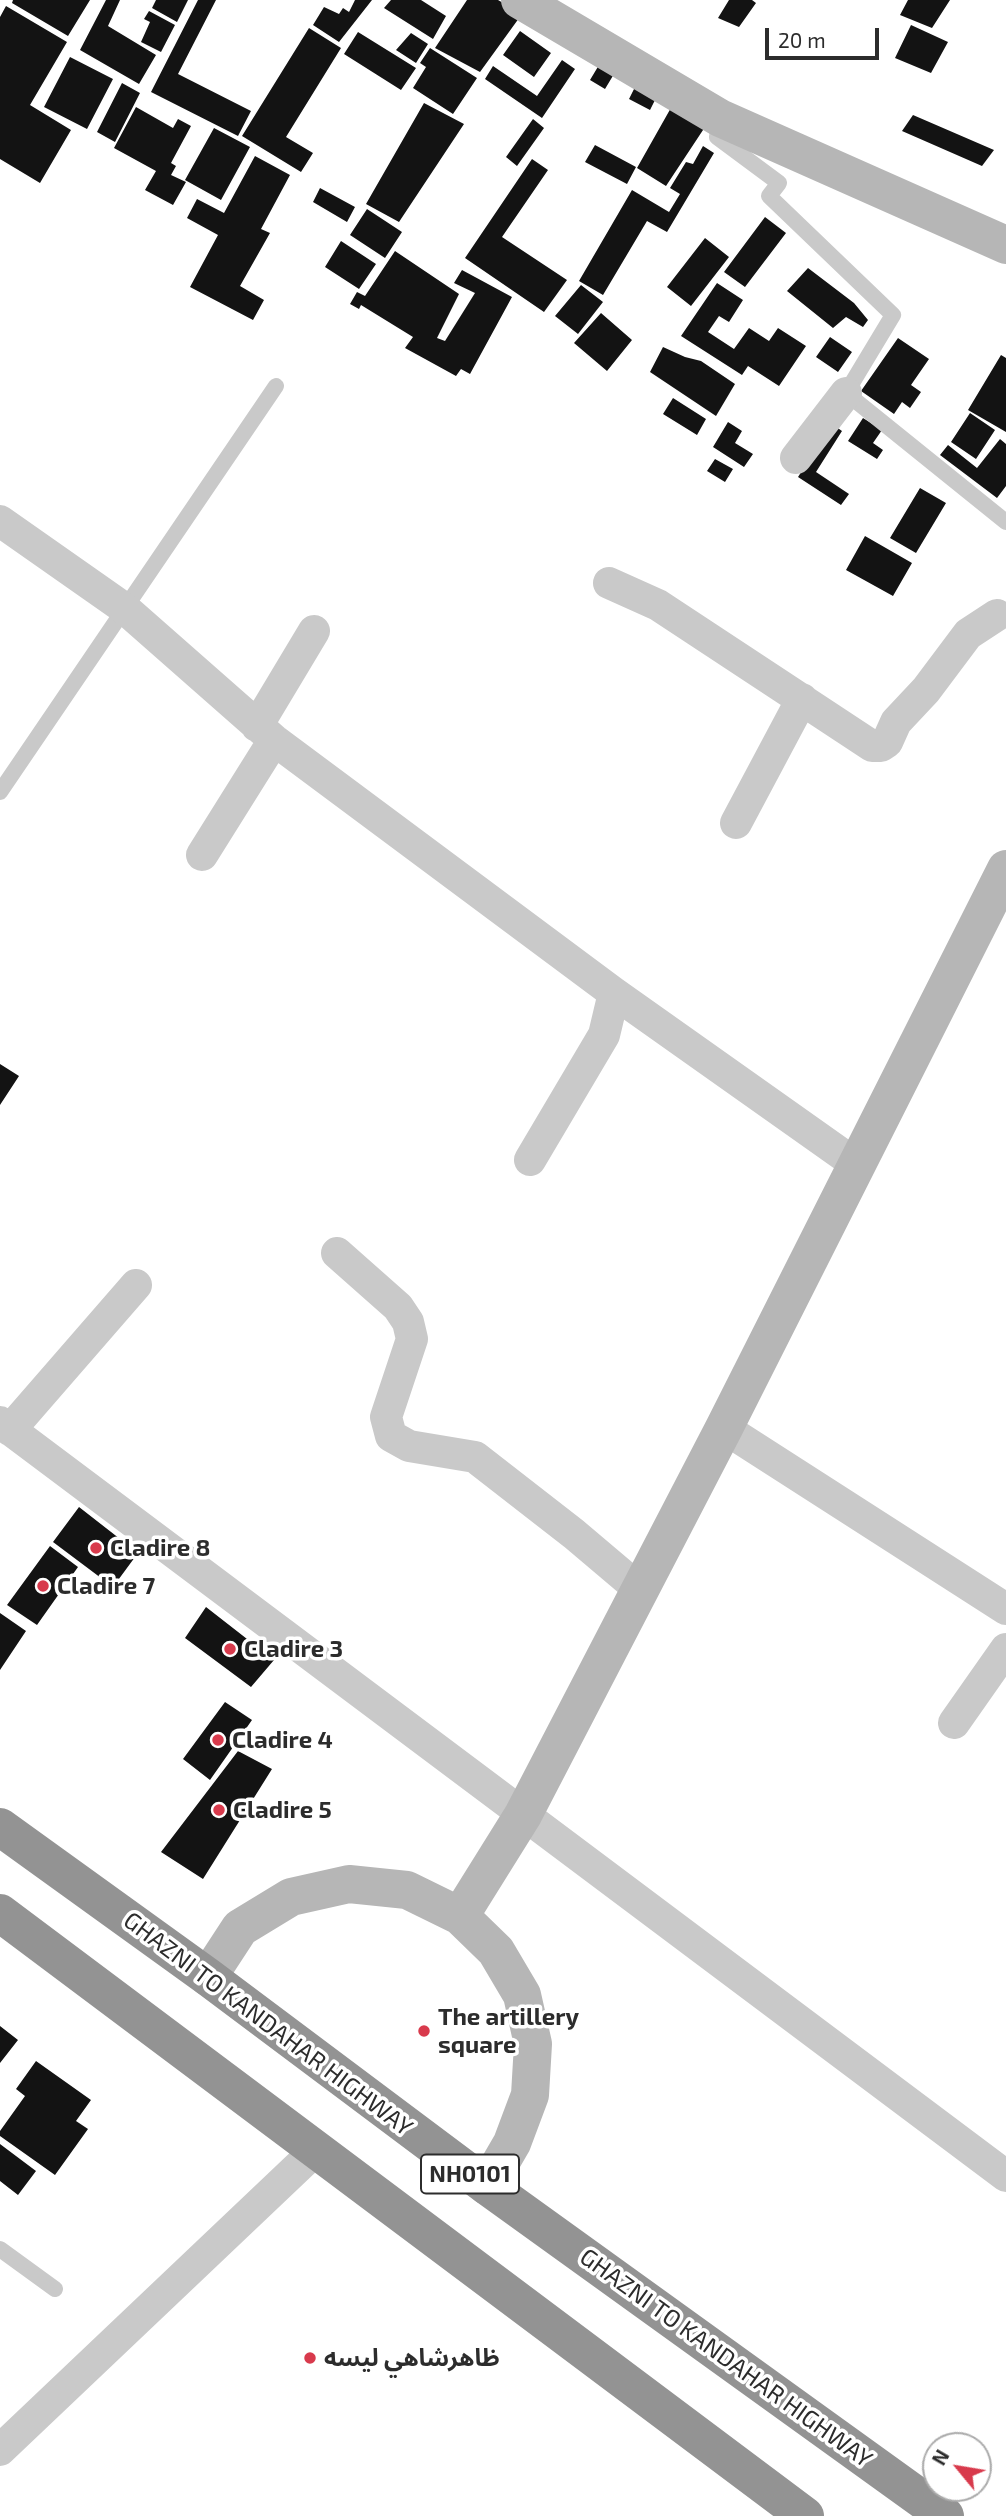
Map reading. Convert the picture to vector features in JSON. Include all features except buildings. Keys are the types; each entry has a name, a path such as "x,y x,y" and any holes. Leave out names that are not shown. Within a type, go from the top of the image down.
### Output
{"highway":[{"name":"GHAZNI TO KANDAHAR HIGHWAY","path":"0,1827 208,1977 487,2186 945,2516"},
{"name":"NH0101","path":"0,1913 805,2516"}],"street":[{"path":"520,0 720,118 1006,245"},
{"path":"796,458 846,393"},
{"path":"0,521 124,608 265,733 614,993 857,1165"},
{"path":"609,583 658,605 872,746 881,746 887,742 896,722 926,690 968,635 1003,611"},
{"path":"202,855 314,631"},
{"path":"736,823 802,699"},
{"path":"460,1916 523,1815 724,1428 1006,869"},
{"path":"530,1160 604,1035 614,993"},
{"path":"337,1253 398,1307 408,1322 412,1339 386,1417 391,1436 409,1446 475,1457 639,1589"},
{"path":"136,1285 5,1426 1006,2176"},
{"path":"724,1428 1001,1596"},
{"path":"954,1723 1006,1649"},
{"path":"208,1977 240,1928 291,1897 349,1884 407,1890 460,1916 496,1951 522,1995 533,2044 530,2095 512,2143 487,2186"},
{"path":"0,2450 317,2149"}],"lane":[{"path":"720,118 717,137 779,183 769,196 893,315 846,393 1006,522"},
{"path":"0,792 276,386"},
{"path":"0,2249 55,2289"}],"place":[{"name":"Cladire 8","path":"96,1548"},
{"name":"Cladire 7","path":"43,1586"},
{"name":"Cladire 3","path":"230,1649"},
{"name":"Cladire 4","path":"218,1740"},
{"name":"Cladire 5","path":"219,1810"},
{"name":"The artillery square","path":"424,2031"},
{"name":"ظاهرشاهي لیسه","path":"310,2358"}]}
